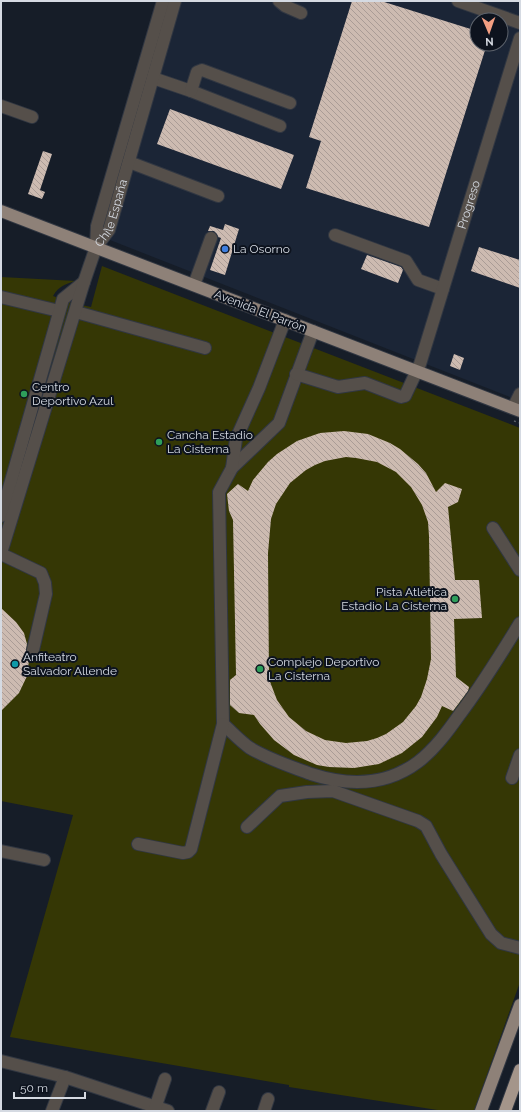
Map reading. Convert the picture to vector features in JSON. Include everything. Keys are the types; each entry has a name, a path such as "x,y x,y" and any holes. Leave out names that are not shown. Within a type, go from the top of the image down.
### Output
{"highway":[{"path":"505,1111 520,1070"}],"main road":[{"name":"Avenida El Parrón","path":"1,211 517,410"},
{"path":"481,1111 520,1005"}],"street":[{"name":"Chile España","path":"96,247 97,226 162,1"},
{"name":"Chile España","path":"96,247 109,230 175,1"},
{"path":"279,1 285,6 301,13"},
{"path":"458,1 520,22"},
{"name":"Progreso","path":"296,374 338,387 365,383 401,397 405,396 418,371 520,38"},
{"path":"191,91 197,72 202,70 290,103"},
{"path":"153,78 191,91 280,126"},
{"path":"1,106 32,117"},
{"path":"129,162 218,196"},
{"path":"335,235 406,261 418,280 443,289"},
{"path":"194,285 211,238"},
{"path":"33,650 46,594 45,583 41,573 1,553 96,247"},
{"path":"1,516 63,299 84,282"},
{"path":"1,296 59,311"},
{"path":"76,312 205,348"},
{"path":"232,468 236,440 259,388 285,320"},
{"path":"138,844 183,853 191,850 223,724 219,492 232,468 279,423 313,331"},
{"path":"517,410 520,394"},
{"path":"494,528 520,570"},
{"path":"223,724 249,747 275,762 330,779 358,782 390,776 419,761 442,739 482,686 520,623"},
{"path":"512,778 520,755"},
{"path":"247,827 280,796 307,792 333,791 418,821 426,826 441,854 491,934 502,943 520,948"},
{"path":"2,855 44,860"},
{"path":"1,1061 65,1077 155,1109 168,1111"},
{"path":"52,1111 65,1077"},
{"path":"155,1109 165,1079"},
{"path":"212,1111 219,1092"},
{"path":"264,1111 268,1099"}],"shaded area":[{"path":"179,1 520,1 520,401 110,240"},
{"name":"Complejo Deportivo La Cisterna","path":"102,266 520,428 520,982 474,1111 444,1111 289,1087 289,1085 10,1037 73,815 1,801 1,277 76,281 63,286 53,296 72,303 91,307"}],"building":[{"path":"352,1 381,1 469,28 469,52 484,52 429,227 306,188 321,141 309,137"},
{"path":"170,109 294,155 281,189 157,144"},
{"path":"43,151 52,154 40,190 45,192 42,199 28,194"},
{"name":"La Osorno","path":"225,224 239,229 225,275 210,270 221,238 218,237 214,231 208,231 210,226 223,230"},
{"path":"479,247 520,260 520,288 471,271"},
{"path":"367,255 401,267 403,270 398,283 361,269"},
{"path":"454,354 464,358 460,370 450,366"},
{"name":"Pista Atlética Estadio La Cisterna","path":"344,431 368,434 400,449 418,464 426,473 436,492 445,483 462,489 458,502 448,507 455,580 479,580 482,618 454,619 456,677 469,687 468,691 453,711 442,706 437,717 422,737 402,753 379,764 354,768 317,765 294,755 274,740 254,715 239,713 230,705 230,680 236,675 233,520 229,511 227,494 238,484 248,491 253,480 277,454 297,441 320,433","holes":["346,457 377,462 396,472 411,487 422,505 428,522 429,536 431,659 427,679 421,697 416,706 403,722 386,734 377,738 367,741 346,743 325,740 306,731 289,717 277,700 269,679 268,553 271,519 276,504 290,483 306,470 325,461"]},
{"name":"Anfiteatro Salvador Allende","path":"1,608 16,622 24,633 27,644 26,652 29,656 28,674 19,693 1,711"}],"place":[{"name":"La Osorno","path":"225,249"},
{"name":"Centro Deportivo Azul","path":"24,394"},
{"name":"Cancha Estadio La Cisterna","path":"159,442"},
{"name":"Pista Atlética Estadio La Cisterna","path":"455,599"},
{"name":"Anfiteatro Salvador Allende","path":"15,664"},
{"name":"Complejo Deportivo La Cisterna","path":"260,669"}]}
